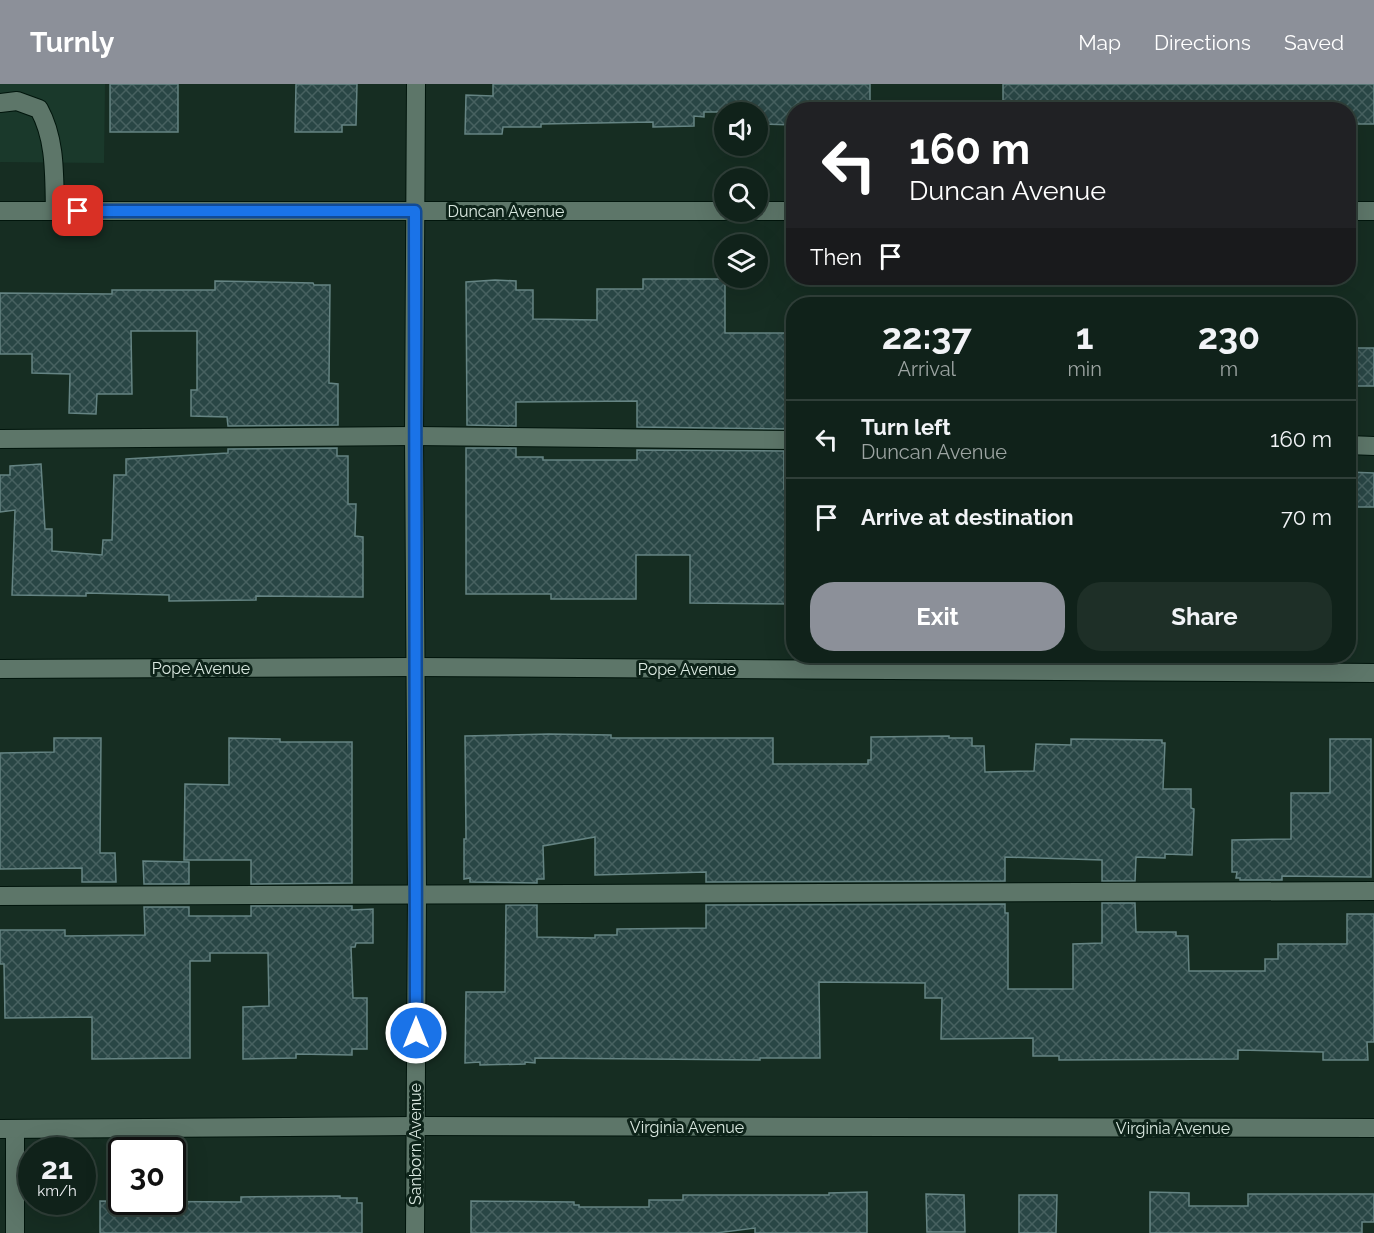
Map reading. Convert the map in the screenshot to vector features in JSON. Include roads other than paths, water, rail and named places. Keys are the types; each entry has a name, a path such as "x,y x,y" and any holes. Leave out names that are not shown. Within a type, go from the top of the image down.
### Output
{"street":[{"name":"Sanborn Avenue","path":"415,1233 416,84"},
{"path":"0,104 17,101 39,109 48,124 53,158 55,211"},
{"name":"Duncan Avenue","path":"0,211 714,211"},
{"path":"768,211 786,211"},
{"path":"1356,211 1374,211"},
{"path":"0,439 414,436 786,440"},
{"path":"1356,446 1374,446"},
{"name":"Pope Avenue","path":"0,669 416,667 1374,673"},
{"path":"0,896 1374,891"},
{"name":"Virginia Avenue","path":"8,1129 415,1126 1374,1128"},
{"path":"8,1129 15,1233"}]}
